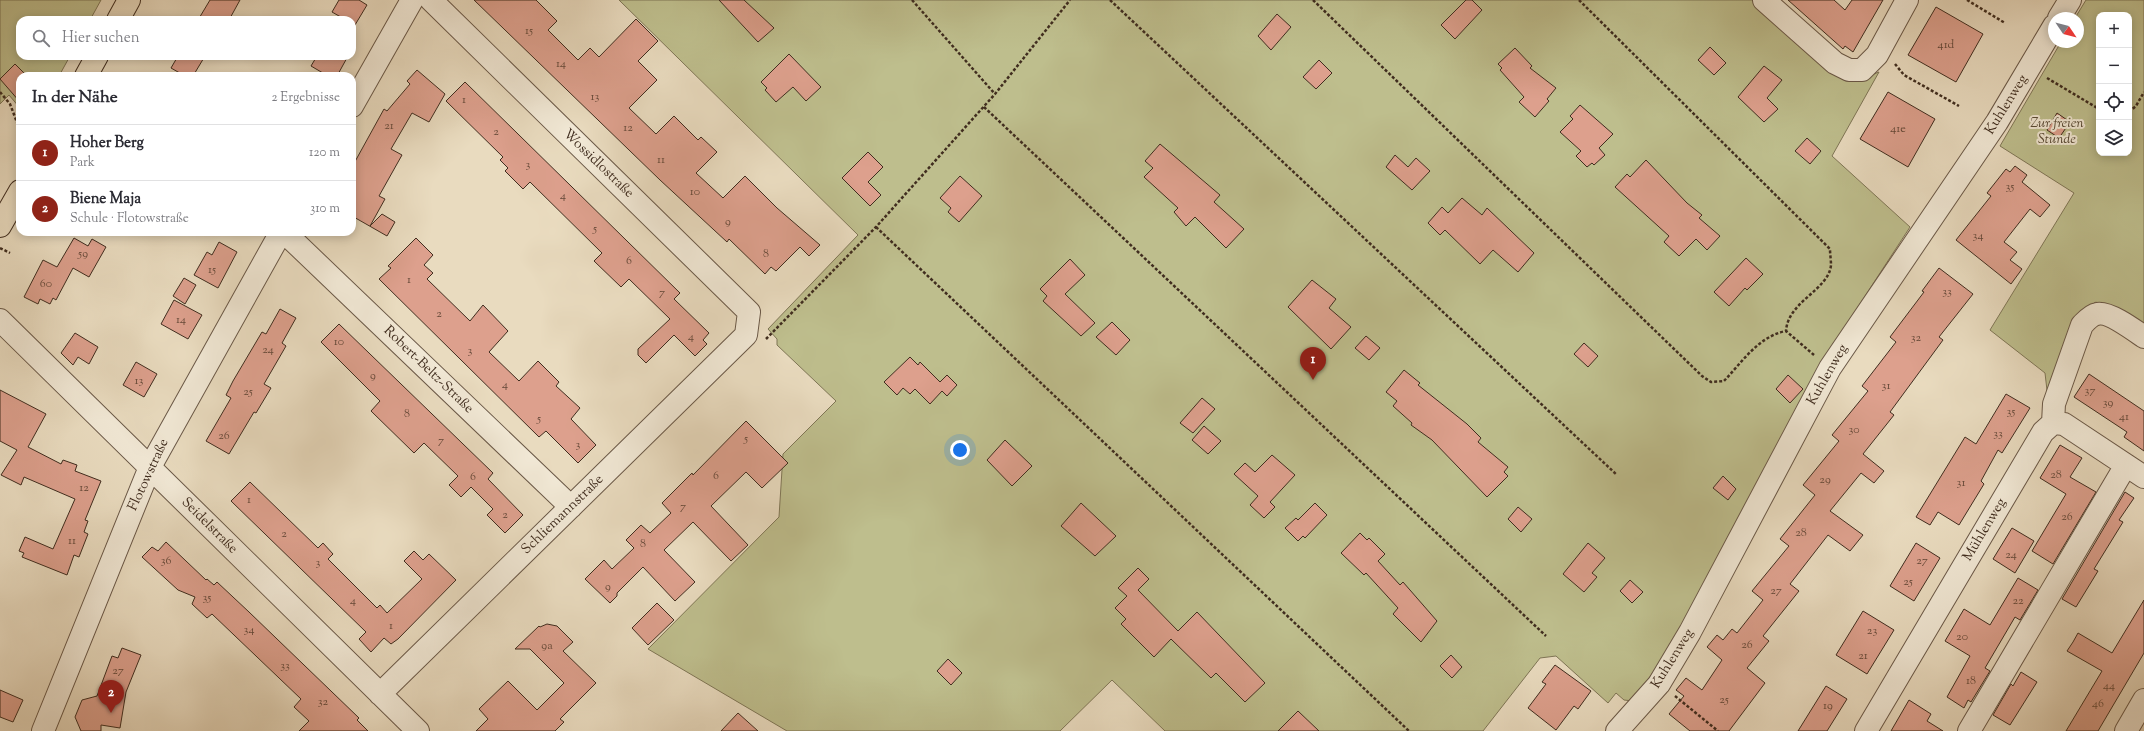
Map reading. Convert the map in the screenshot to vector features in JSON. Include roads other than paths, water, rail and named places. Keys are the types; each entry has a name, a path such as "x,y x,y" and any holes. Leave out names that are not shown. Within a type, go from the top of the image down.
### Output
{"main road":[{"path":"120,16 130,0"},
{"path":"88,72 96,60"},
{"path":"0,226 16,198"}],"street":[{"path":"356,99 412,0"},
{"name":"Wossidlostraße","path":"431,0 749,312 755,338"},
{"path":"1764,0 1835,63 1849,70 1862,70 1877,54 1907,0"},
{"path":"2063,12 2070,0"},
{"name":"Kuhlenweg","path":"1617,731 1659,684 1690,632 1830,368 1997,122 2048,36"},
{"name":"Flotowstraße","path":"42,731 150,467 279,236"},
{"name":"Robert-Beltz-Straße","path":"288,236 571,507"},
{"path":"2144,337 2105,313 2089,317 2082,325 2054,404 2053,423 2064,424 2144,477"},
{"name":"Seidelstraße","path":"0,320 418,731"},
{"name":"Schliemannstraße","path":"380,694 571,507 755,338"},
{"name":"Mühlenweg","path":"1866,731 2043,432 2053,423"},
{"path":"1969,731 2126,465"},
{"path":"2126,731 2144,700"}],"place":[{"name":"Hoher Berg","path":"1313,380"},
{"name":"Biene Maja","path":"111,713"}],"park label":[{"name":"Zur freien Stunde","path":"2057,132"}]}
